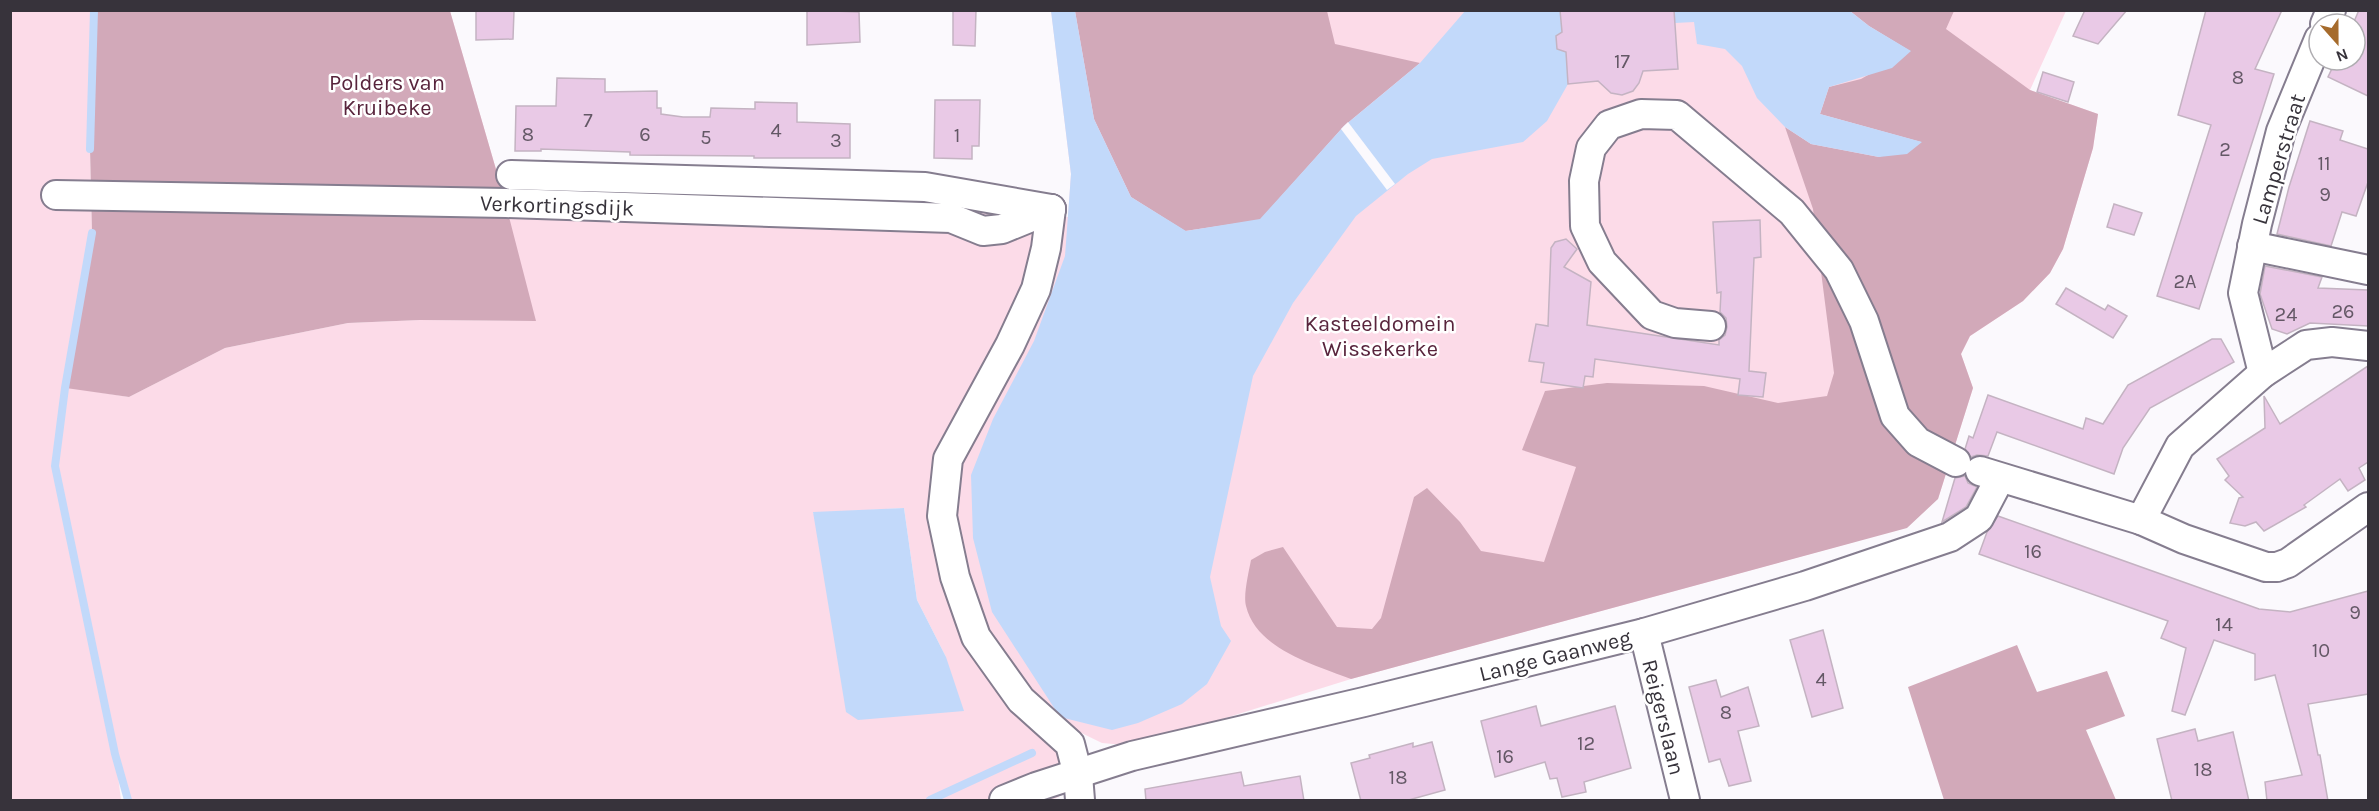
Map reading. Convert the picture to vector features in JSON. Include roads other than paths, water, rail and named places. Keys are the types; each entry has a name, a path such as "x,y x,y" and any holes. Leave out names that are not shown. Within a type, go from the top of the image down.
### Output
{"street":[{"name":"Lamperstraat","path":"2263,373 2243,293 2252,246 2281,131 2307,68"},
{"path":"1711,326 1675,323 1652,315 1602,262 1585,226 1584,181 1591,148 1610,125 1641,114 1677,115 1792,212 1839,270 1864,321 1895,416 1918,442 1979,470 2141,520 2234,557 2266,567 2277,567 2317,544 2368,507"},
{"name":"Verkortingsdijk","path":"511,176 925,187 1051,209"},
{"name":"Verkortingsdijk","path":"56,195 506,203 951,218 983,231 1002,229 1051,209"},
{"path":"1051,209 1046,248 1036,289 1010,345 948,459 942,516 955,577 976,637 1021,700 1070,744 1079,788"},
{"name":"Lamperstraat","path":"2252,246 2368,270"},
{"path":"2141,520 2180,447 2263,373 2306,345 2332,342 2368,346"},
{"name":"Lange Gaanweg","path":"1004,801 1036,787 1079,788 1132,756 1644,633 1805,586 1950,537 1979,518 1979,470"},
{"name":"Reigerslaan","path":"1644,633 1685,801"}],"water":[{"path":"1051,11 1075,11 1094,119 1131,197 1186,231 1260,219 1344,126 1420,63 1465,11 1560,11 1562,32 1556,36 1557,49 1566,52 1568,84 1547,121 1523,142 1432,159 1408,174 1356,216 1293,303 1253,376 1210,577 1221,626 1231,641 1207,684 1182,704 1138,723 1112,730 1060,717 992,612 973,538 971,475 993,419 1034,341 1065,256 1071,174"},
{"path":"1674,11 1850,11 1869,26 1911,51 1892,68 1829,87 1820,114 1922,142 1907,154 1879,157 1811,144 1785,127 1757,98 1742,66 1725,49 1697,44 1694,22 1675,23"},
{"path":"904,508 917,600 946,657 964,711 858,720 846,712 813,512"}],"waterway":[{"path":"90,149 94,10"},
{"path":"92,233 65,388 55,466 115,754 128,800"},
{"path":"930,800 1032,753"}],"park label":[{"name":"Polders van Kruibeke","path":"387,94"},
{"name":"Kasteeldomein Wissekerke","path":"1380,336"}]}
